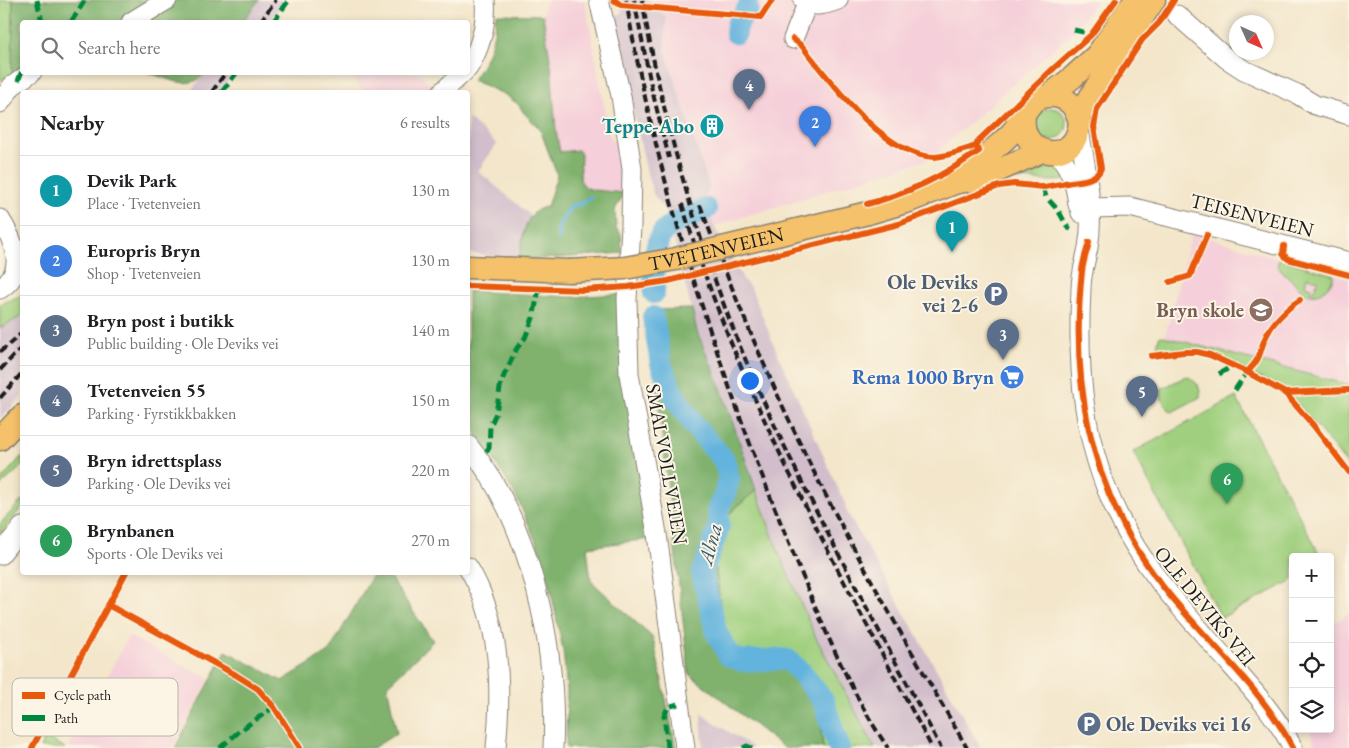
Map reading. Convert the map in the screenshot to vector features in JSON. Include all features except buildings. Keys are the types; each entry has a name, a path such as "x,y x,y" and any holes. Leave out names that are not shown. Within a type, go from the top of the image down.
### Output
{"main road":[{"name":"TVETENVEIEN","path":"957,182 972,166 1012,132 1024,116 1026,110 1036,100 1050,95 1082,70 1097,55 1135,0"},
{"name":"TVETENVEIEN","path":"470,267 569,271 625,268 676,259 868,213 909,201 957,182 979,179 1049,151 1072,144 1076,137 1079,123 1095,89 1154,0"},
{"path":"1050,95 1060,96 1068,101 1075,108 1079,123"},
{"path":"1024,116 1024,133 1034,147 1049,151"},
{"path":"0,439 20,418"}],"street":[{"path":"134,20 167,0"},
{"path":"470,65 480,44 486,7 485,0"},
{"name":"SMALVOLLVEIEN","path":"599,0 621,96 632,169 627,314 629,374 657,534 685,748"},
{"path":"793,39 805,2 823,4 838,0"},
{"path":"1178,15 1227,59 1244,70 1297,94 1316,105 1349,115"},
{"path":"0,103 12,86 28,75"},
{"path":"444,90 461,75"},
{"name":"OLE DEVIKS VEI","path":"1079,123 1085,161 1086,213 1089,242 1082,268 1079,338 1082,392 1090,436 1111,499 1131,539 1158,580 1248,685 1280,726 1293,748"},
{"name":"OLE DEVIKS VEI","path":"1049,151 1063,158 1073,178 1076,192 1086,213"},
{"name":"TEISENVEIEN","path":"1086,213 1122,218 1144,212 1349,262"},
{"path":"0,219 10,237 17,261 14,274 0,289"},
{"path":"470,448 482,464 506,508 528,560 542,615 552,677 553,748"},
{"path":"0,555 20,530"},
{"path":"470,571 482,594 494,632 499,705 496,748"}],"shaded area":[{"path":"259,0 285,0 270,20 244,20"},
{"path":"546,0 585,0 610,139 624,144 624,193 593,190 585,187 580,180 581,154 578,150 560,152 556,131 551,65 543,15"},
{"path":"620,0 649,0 666,18 665,50 710,188 703,199 714,226 744,281 751,288 846,510 981,748 875,748 815,636 778,551 719,383 697,332 668,215 654,195 648,178 612,21 615,16 622,13"},
{"path":"649,0 1097,0 1075,30 929,159 714,226 703,199 710,187 665,50 666,18"},
{"path":"203,75 232,75 220,90 192,90"},
{"path":"357,75 423,75 434,89 362,90 353,78"},
{"path":"470,120 497,144 478,171 531,216 527,221 519,259 470,253"},
{"name":"Bryn skole","path":"1192,233 1349,279 1349,383 1164,341"},
{"path":"20,317 20,398 0,419 0,328"},
{"path":"1349,614 1349,748 1316,748 1310,733 1334,733 1334,623"},
{"path":"129,636 209,679 172,748 69,747 75,736 178,736 178,678 106,678"},
{"path":"701,714 754,748 703,748"}],"green space":[{"path":"0,0 13,0 12,75 0,80"},
{"path":"13,0 156,0 121,20 20,20 20,72 12,75"},
{"path":"172,0 259,0 244,20 141,20"},
{"path":"496,14 543,15 551,65 556,131 560,152 578,150 581,154 580,180 585,187 593,190 624,193 615,210 616,228 621,234 622,253 519,259 525,227 533,214 539,209 547,207 557,175 540,129 518,104 504,94 472,80 478,73 490,49"},
{"path":"155,75 203,75 193,82 186,83"},
{"path":"1051,108 1057,109 1062,113 1066,118 1066,130 1062,135 1057,139 1051,140 1045,139 1040,135 1036,130 1035,124 1036,118 1040,113 1045,109"},
{"path":"1040,162 1055,168 1066,180 1001,180"},
{"path":"1279,259 1334,275 1326,288 1320,293 1312,295 1318,280 1307,277 1305,285 1312,287 1310,295 1306,294 1277,266"},
{"path":"470,291 571,297 621,294 650,539 587,547 591,581 653,638 676,748 566,748 567,690 563,650 549,582 537,544 518,500 487,448 470,426"},
{"path":"20,296 20,317 0,328 0,304"},
{"path":"692,309 697,332 719,383 756,490 721,521 715,563 723,628 738,658 787,657 818,696 823,748 784,748 689,674 648,310"},
{"path":"1162,336 1349,385 1349,467 1284,389 1200,350 1175,349 1156,352 1159,337"},
{"path":"1187,376 1197,385 1200,390 1200,397 1172,412 1163,402 1161,389"},
{"path":"1236,397 1319,553 1289,553 1289,582 1221,618 1133,452"},
{"path":"20,458 20,468 0,486 0,481"},
{"path":"756,490 778,551 815,636 875,748 823,748 817,696 738,658 723,628 715,563 721,521"},
{"path":"20,502 20,509 0,534 0,524"},
{"path":"373,575 388,575 433,641 387,686 397,733 373,748 175,748 226,651 282,681 329,652"},
{"path":"45,737 65,748 40,748"}],"waterway":[{"name":"Alna","path":"736,33 737,25 748,8"},
{"path":"559,239 558,228 571,206 581,204 591,197"},
{"name":"Alna","path":"654,293 656,249 662,234 671,225 706,209"},
{"name":"Alna","path":"653,317 661,364 672,392 693,424 724,460 729,479 725,494 718,508 719,527 702,573 716,631 729,656 743,661 788,660 802,673 824,702 839,748"}],"railway":[{"path":"261,20 276,0"},
{"path":"626,0 654,137 672,205 691,272 736,405 760,471 820,618 858,698 888,748"},
{"path":"634,0 652,90 669,158"},
{"path":"642,0 662,98 687,194 718,289 736,336 798,475 941,748"},
{"path":"213,90 224,75"},
{"path":"682,204 705,275 732,345 762,414 827,549 932,748"},
{"path":"700,205 753,339 813,470 868,575 967,748"},
{"path":"0,352 20,335"},
{"path":"0,370 20,349"},
{"path":"0,398 20,375"}],"marked path":[{"path":"37,0 42,20"},
{"path":"72,20 85,0"},
{"path":"274,20 289,0"},
{"path":"1074,30 1092,34"},
{"path":"18,81 20,75"},
{"path":"224,90 235,75"},
{"path":"1043,187 1046,197 1058,210 1068,228 1071,229"},
{"path":"486,451 489,448 490,426 496,413 501,382 517,348 525,338 533,318 539,289"},
{"path":"1219,374 1232,366"},
{"path":"1235,390 1247,372"},
{"path":"668,748 664,716 668,707 678,704"},
{"path":"220,748 242,729 274,707"},
{"path":"743,748 747,746 752,748"}],"cycle path":[{"path":"614,0 621,5 761,17 772,0"},
{"path":"867,204 898,195 926,183 979,151 976,146 978,141 1091,35 1116,0"},
{"path":"1065,183 1086,180 1099,172 1101,168 1094,127 1097,109 1142,40 1159,23 1174,0"},
{"path":"793,39 802,46 860,115 897,145 916,154 935,157 976,146"},
{"path":"470,286 584,290 628,287 668,281 899,224 999,186 1014,184 1044,187 1067,183"},
{"path":"1170,282 1190,276 1207,235"},
{"path":"1089,242 1082,271 1079,316 1080,360 1084,402 1093,444 1106,485 1123,524 1145,562 1172,598 1252,688 1281,727 1293,748"},
{"path":"1284,246 1283,254 1288,259 1349,275"},
{"path":"1247,372 1259,356 1271,327 1300,300"},
{"path":"1151,356 1184,352 1210,355 1247,372 1285,393 1313,425 1349,472"},
{"path":"1285,393 1349,390"},
{"path":"69,678 124,575"},
{"path":"108,605 258,689 274,707 300,748"},
{"path":"32,748 38,736"}],"place":[{"name":"Tvetenveien 55","path":"749,110"},
{"name":"Teppe-Abo","path":"712,126"},
{"name":"Europris Bryn","path":"815,147"},
{"name":"Devik Park","path":"952,252"},
{"name":"Ole Deviks vei 2-6","path":"996,294"},
{"name":"Bryn skole","path":"1261,310"},
{"name":"Bryn post i butikk","path":"1003,360"},
{"name":"Rema 1000 Bryn","path":"1012,377"},
{"name":"Bryn idrettsplass","path":"1142,417"},
{"name":"Brynbanen","path":"1227,504"},
{"name":"Ole Deviks vei 16","path":"1089,724"}]}
